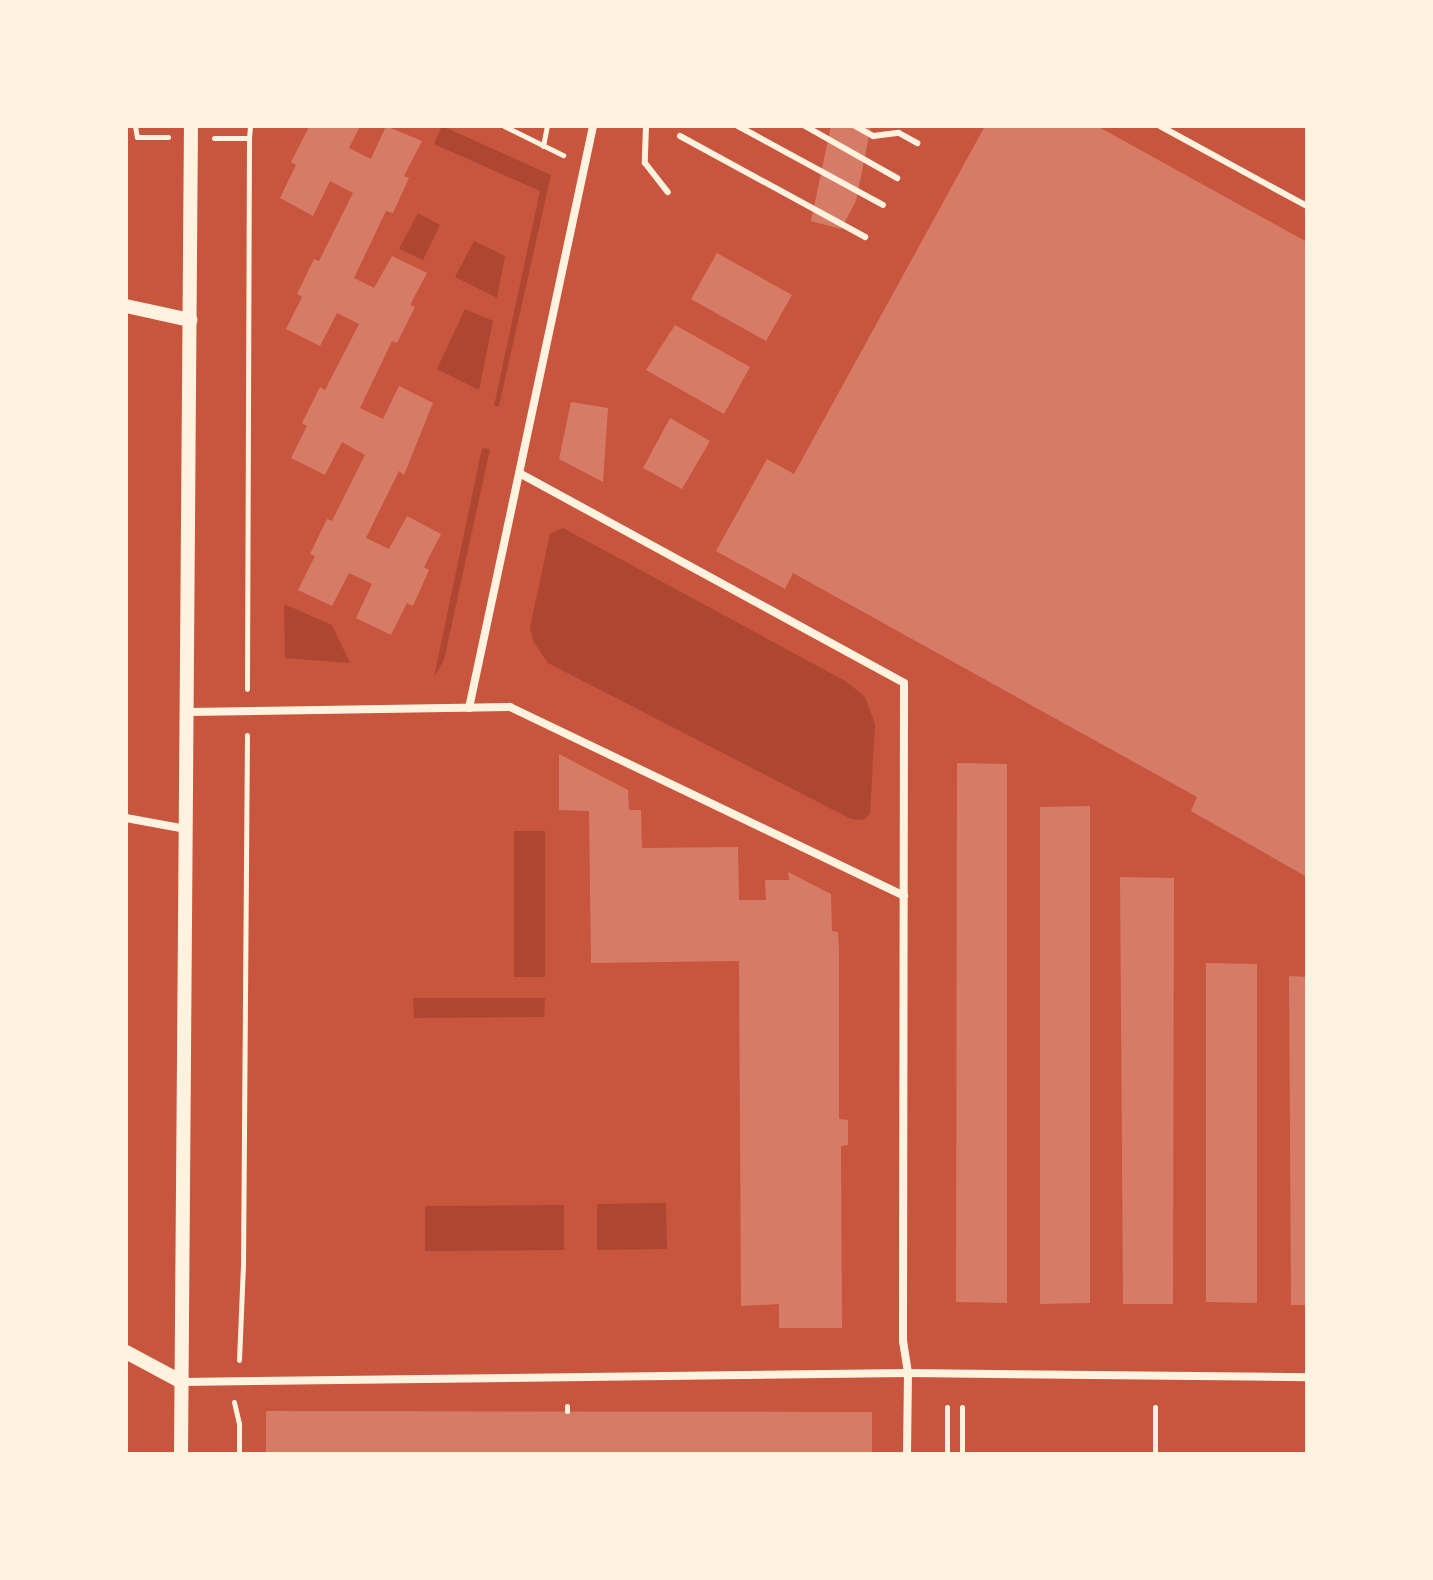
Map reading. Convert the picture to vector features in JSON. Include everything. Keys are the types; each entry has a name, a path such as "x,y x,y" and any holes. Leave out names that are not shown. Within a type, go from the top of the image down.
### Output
{"street":[{"path":"181,1454 191,126"},
{"path":"469,708 593,126"},
{"path":"126,306 190,320"},
{"path":"521,474 904,683 903,1341 908,1373 907,1454"},
{"path":"187,712 510,707 904,896"},
{"path":"126,818 187,829"},
{"path":"126,1352 182,1382 908,1373 1307,1377"}],"lane":[{"path":"646,126 645,163 668,192"},
{"path":"738,126 883,205"},
{"path":"805,126 897,178"},
{"path":"855,126 873,136 899,130 917,143"},
{"path":"1160,126 1307,206"},
{"path":"680,136 865,237"}],"path":[{"path":"135,126 137,137 147,138"},
{"path":"247,678 250,126"},
{"path":"504,126 563,155"},
{"path":"543,146 547,126"},
{"path":"227,138 249,138"},
{"path":"241,1308 247,738"},
{"path":"234,1402 239,1424 239,1454"},
{"path":"947,1407 947,1454"},
{"path":"962,1407 962,1454"},
{"path":"1155,1407 1155,1454"}],"shaded area":[{"path":"442,126 551,175 499,406 494,406 540,191 434,144"},
{"path":"418,213 440,225 423,260 399,249"},
{"path":"474,241 505,256 497,298 455,277"},
{"path":"465,309 493,321 479,390 437,369"},
{"path":"482,448 490,449 444,660 434,677"},
{"path":"563,528 847,682 865,697 875,724 870,814 863,820 851,819 548,663 533,641 530,627 550,534"},
{"path":"284,604 332,625 350,663 285,658"},
{"path":"514,831 545,831 545,977 514,977"},
{"path":"413,998 545,998 544,1017 414,1018"},
{"path":"666,1203 667,1249 597,1250 597,1204"},
{"path":"564,1205 564,1250 425,1251 425,1206"}],"building":[{"path":"360,126 349,148 371,159 386,126 422,141 404,176 409,178 393,213 386,211 354,278 374,288 392,256 427,273 410,305 415,307 397,343 392,341 360,408 383,419 399,386 433,403 404,475 399,471 366,538 389,549 407,516 441,534 424,567 429,570 413,606 407,603 391,635 356,618 372,584 349,573 332,606 298,590 315,556 310,554 327,519 332,521 365,455 342,442 325,475 291,458 307,426 302,423 320,387 325,390 359,324 337,313 320,346 286,329 302,297 297,294 314,259 319,261 353,193 330,181 313,216 280,198 296,165 291,162 309,127"},
{"path":"831,126 871,126 856,201 841,229 811,221"},
{"path":"985,126 1097,126 1307,242 1307,877 1191,811 1197,797 793,573 785,589 716,551 767,459 794,474"},
{"path":"717,253 792,295 766,341 691,299"},
{"path":"675,325 750,367 724,414 646,370"},
{"path":"571,402 608,408 603,482 559,459"},
{"path":"670,418 710,441 682,489 643,468"},
{"path":"559,754 628,790 629,810 641,810 642,848 738,847 739,900 766,900 765,880 789,880 788,872 831,894 832,931 838,932 839,949 839,1119 848,1120 848,1145 841,1146 842,1328 779,1328 779,1304 741,1306 739,961 591,963 589,811 559,810"},
{"path":"957,763 1007,764 1007,1303 956,1302"},
{"path":"1090,806 1090,1303 1040,1304 1040,807"},
{"path":"1120,877 1174,878 1173,1304 1123,1304"},
{"path":"1206,963 1257,964 1257,1303 1206,1302"},
{"path":"1289,976 1307,977 1307,1305 1291,1305"},
{"path":"266,1411 872,1412 872,1454 266,1454"}]}
